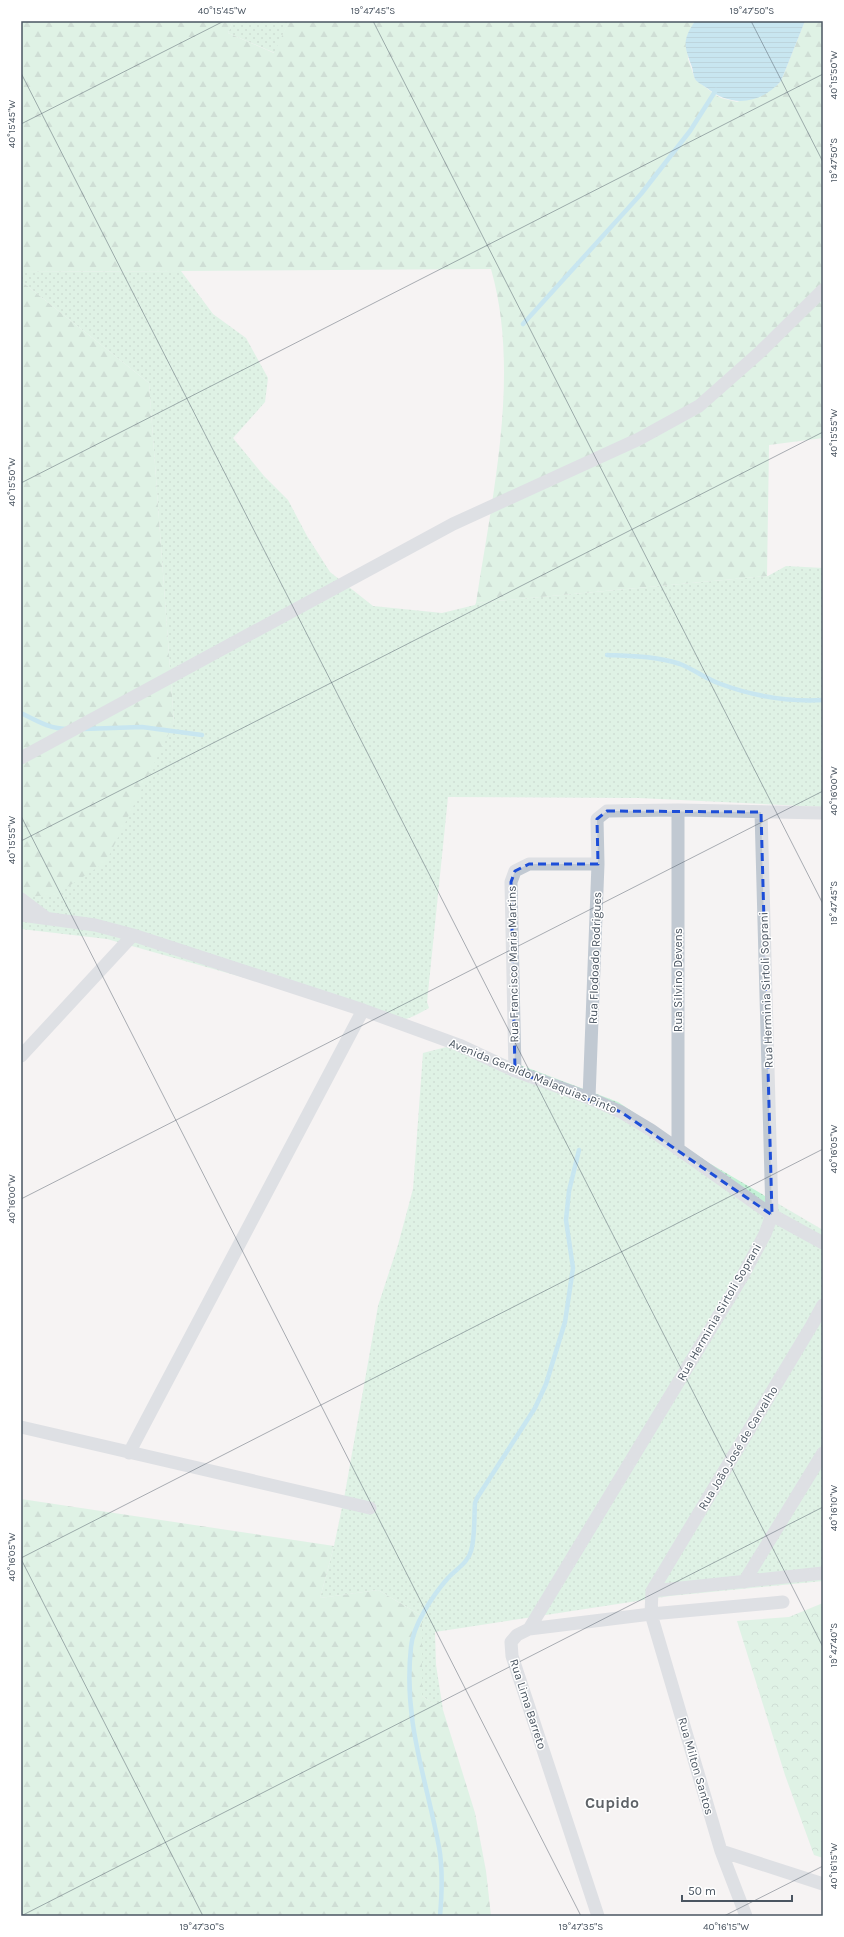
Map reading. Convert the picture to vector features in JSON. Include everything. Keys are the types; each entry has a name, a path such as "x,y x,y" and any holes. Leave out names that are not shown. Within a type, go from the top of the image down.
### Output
{"street":[{"path":"21,758 453,524 639,439 699,406 760,352 823,290"},
{"path":"678,810 823,813"},
{"name":"Rua Flodoado Rodrigues","path":"589,1098 598,864 597,819 607,811 678,810"},
{"name":"Rua Silvino Devens","path":"678,810 678,1149"},
{"name":"Rua Herminia Sirtoli Soprani","path":"529,1629 742,1278 765,1234 772,1215 761,812"},
{"name":"Rua Francisco Maria Martins","path":"515,1071 512,876 516,871 529,864 598,864"},
{"path":"21,899 45,917"},
{"name":"Avenida Geraldo Malaquias Pinto","path":"21,915 45,917 95,925 133,935 363,1010 459,1045 515,1071 589,1098 621,1112 678,1149 772,1215 823,1243"},
{"path":"21,1056 133,935"},
{"path":"130,1453 363,1010"},
{"name":"Rua João José de Carvalho","path":"652,1591 823,1305"},
{"path":"21,1427 370,1508"},
{"path":"744,1582 823,1453"},
{"path":"652,1591 823,1573"},
{"name":"Rua Milton Santos","path":"652,1591 651,1614 721,1851 746,1916"},
{"name":"Rua Lima Barreto","path":"594,1912 512,1656 511,1642 517,1635 529,1629 651,1614 783,1602"},
{"path":"721,1851 823,1884"}],"highlighted area":[{"path":"607,811 761,812 772,1215 621,1112 515,1071 511,882 515,871 529,864 598,864 597,819"}],"green space":[{"path":"21,21 233,21 228,33 274,53 289,21 695,21 687,36 688,59 695,79 721,98 737,102 777,85 781,81 805,21 823,21 823,438 769,445 767,576 476,603 496,478 504,393 504,351 500,309 491,269 21,272"},
{"path":"233,21 289,21 275,53 228,33"},
{"path":"181,271 213,314 246,338 268,378 265,402 233,438 264,476 288,500 307,536 330,572 373,606 442,613 475,605 476,603 768,576 786,566 823,568 823,807 639,798 448,797 427,1002 429,1008 411,1017 399,1020 387,1019 107,939 21,929 21,897 174,723 149,383 21,281 21,272"},
{"path":"21,281 149,383 174,723 106,862 55,895 21,897"},
{"path":"462,1043 618,1102 709,1163 823,1230 823,1581 670,1596 435,1632 436,1665 443,1710 422,1696 422,1616 378,1590 320,1598 334,1546 345,1493 378,1306 398,1245 413,1189 423,1053"},
{"path":"21,1499 334,1546 320,1598 378,1590 422,1616 422,1696 443,1710 475,1813 486,1871 491,1916 21,1916"},
{"path":"823,1603 823,1858 814,1855 785,1775 737,1621 789,1617"}],"water":[{"path":"695,21 805,21 781,81 773,89 755,99 736,101 726,99 716,94 695,79 687,53 686,39"}],"waterway":[{"path":"523,324 641,194 690,131 716,90"},
{"path":"607,655 644,657 671,661 685,666 718,683 757,695 796,700 823,700"},
{"path":"21,713 49,726 68,729"},
{"path":"83,729 142,727 202,735"},
{"path":"440,1916 442,1881 439,1847 417,1748 410,1700 409,1674 411,1647 416,1629 430,1602 448,1578 467,1559 473,1540 475,1503 477,1498 535,1408 546,1384 565,1322 573,1268 566,1220 569,1191 579,1150"}],"district":[{"name":"Cupido","path":"612,1802"}]}
